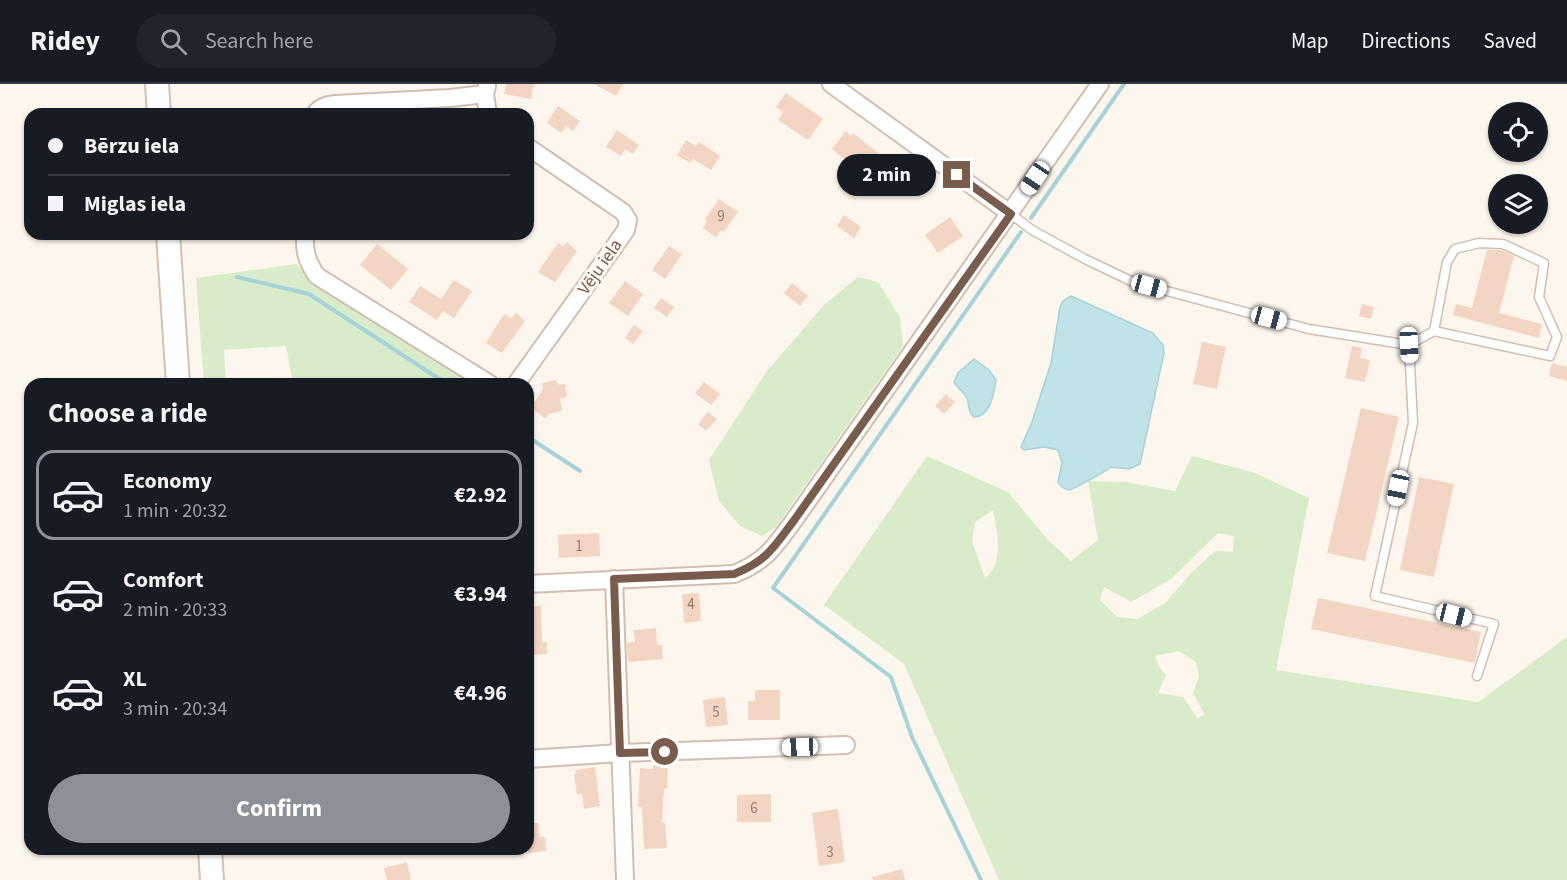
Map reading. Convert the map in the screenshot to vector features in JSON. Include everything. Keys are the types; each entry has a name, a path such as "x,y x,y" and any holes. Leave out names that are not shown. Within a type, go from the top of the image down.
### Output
{"main road":[{"path":"158,84 159,108"},
{"path":"168,240 178,378"},
{"path":"210,855 212,880"}],"street":[{"path":"831,84 1011,214"},
{"path":"534,585 734,574 750,568 765,558 1011,214 1100,84"},
{"path":"321,108 336,104 450,98 486,89 488,108"},
{"name":"Vēju iela","path":"520,378 627,230 628,220 623,212 534,151"},
{"path":"304,240 304,251 309,265 317,276 480,378"},
{"path":"614,579 626,880"},
{"path":"534,759 620,753 846,745"}],"lane":[{"path":"1011,214 1032,230 1133,282 1309,329 1409,345 1434,331 1550,356 1557,337 1539,297 1544,263 1503,244 1479,243 1455,249 1448,262 1434,331"},
{"path":"1409,345 1413,423 1375,596 1494,624 1478,676"}],"green space":[{"path":"296,264 324,290 462,378 292,378 286,346 224,350 226,378 204,378 196,278"},
{"path":"858,277 878,282 900,317 903,346 776,527 762,536 740,526 719,501 709,460 767,371 824,305"},
{"path":"927,456 1008,492 1048,540 1071,561 1098,540 1088,481 1125,482 1175,491 1192,456 1255,473 1309,498 1276,670 1478,702 1567,637 1567,880 999,880 904,664 824,605","holes":["993,510 998,537 997,555 995,564 985,578 972,542 975,522","1218,533 1234,536 1233,552 1215,551 1192,572 1165,603 1137,619 1117,617 1100,600 1104,587 1131,602 1171,579","1179,651 1196,662 1199,677 1193,693 1204,714 1198,719 1183,697 1158,693 1166,675 1159,667 1155,656"]}],"water":[{"path":"1071,296 1153,333 1163,345 1164,353 1140,464 1129,469 1111,467 1069,490 1058,482 1062,463 1058,450 1044,447 1024,450 1021,447 1032,422 1051,363 1060,307 1063,301"},
{"path":"974,359 989,370 996,380 987,409 984,413 974,417 967,398 954,382 958,373"}],"building":[{"path":"506,84 534,84 531,99 504,94"},
{"path":"594,84 623,84 616,96"},
{"path":"786,93 823,119 808,140 778,120 783,112 776,107"},
{"path":"558,106 580,121 573,131 566,126 561,133 547,123"},
{"path":"617,130 639,145 633,154 625,149 621,156 606,147"},
{"path":"846,131 851,136 853,133 883,157 867,177 832,149"},
{"path":"686,140 696,146 699,142 720,156 711,170 693,159 690,163 677,155"},
{"path":"719,199 738,212 724,232 721,230 716,237 703,228 707,221 705,219"},
{"path":"844,215 861,227 854,238 837,226"},
{"path":"950,217 963,236 938,253 925,235"},
{"path":"567,242 577,251 555,282 538,272 558,243 563,246"},
{"path":"377,244 408,269 391,290 360,265"},
{"path":"669,246 682,254 665,279 652,270"},
{"path":"1487,250 1501,250 1514,256 1499,313 1542,324 1539,338 1453,315 1456,304 1472,308"},
{"path":"454,280 472,291 454,318 443,311 437,320 409,302 420,286 441,299"},
{"path":"625,281 643,294 628,316 609,303"},
{"path":"792,283 808,296 800,306 784,293"},
{"path":"661,298 674,307 667,317 654,308"},
{"path":"1362,304 1374,307 1371,319 1359,316"},
{"path":"516,313 525,321 502,353 486,343 504,314 512,318"},
{"path":"634,325 643,331 633,344 625,338"},
{"path":"1202,342 1226,347 1217,389 1193,384"},
{"path":"1352,346 1362,348 1360,358 1370,360 1365,382 1345,378"},
{"path":"1552,363 1567,367 1567,381 1549,376"},
{"path":"556,380 558,385 565,384 567,397 560,398 562,411 548,414 546,419 534,410 534,403 543,389 542,383"},
{"path":"704,382 720,394 711,405 695,393"},
{"path":"946,394 955,402 944,414 935,406"},
{"path":"1361,408 1399,417 1365,561 1327,553"},
{"path":"708,412 717,419 706,431 698,424"},
{"path":"1419,477 1454,484 1434,577 1400,570"},
{"path":"599,533 600,556 559,558 558,535"},
{"path":"699,593 701,621 684,623 682,594"},
{"path":"1318,598 1481,632 1475,663 1311,629"},
{"path":"534,606 541,606 542,642 547,642 547,654 534,655"},
{"path":"656,628 657,645 662,645 663,659 628,662 627,643 635,642 634,630"},
{"path":"755,690 780,690 780,720 748,720 748,701 755,701"},
{"path":"725,697 728,725 706,727 703,700"},
{"path":"653,765 668,765 662,822 665,822 667,848 644,849 642,807 638,807 640,768 653,769"},
{"path":"595,767 600,806 584,809 582,794 577,795 575,770"},
{"path":"771,794 771,822 737,822 737,795"},
{"path":"838,809 845,862 819,866 812,813"},
{"path":"534,823 538,823 540,837 545,837 546,851 534,852"},
{"path":"407,862 411,880 387,880 384,868"},
{"path":"902,869 905,880 873,880 872,877"}],"waterway":[{"path":"1031,218 1124,84"},
{"path":"981,880 912,737 891,677 773,588 1021,232"},
{"path":"237,277 309,294 438,378"},
{"path":"534,441 580,471"}],"route":[{"path":"665,752 620,753 614,579 734,574 750,568 765,558 1011,214 957,175"}]}
